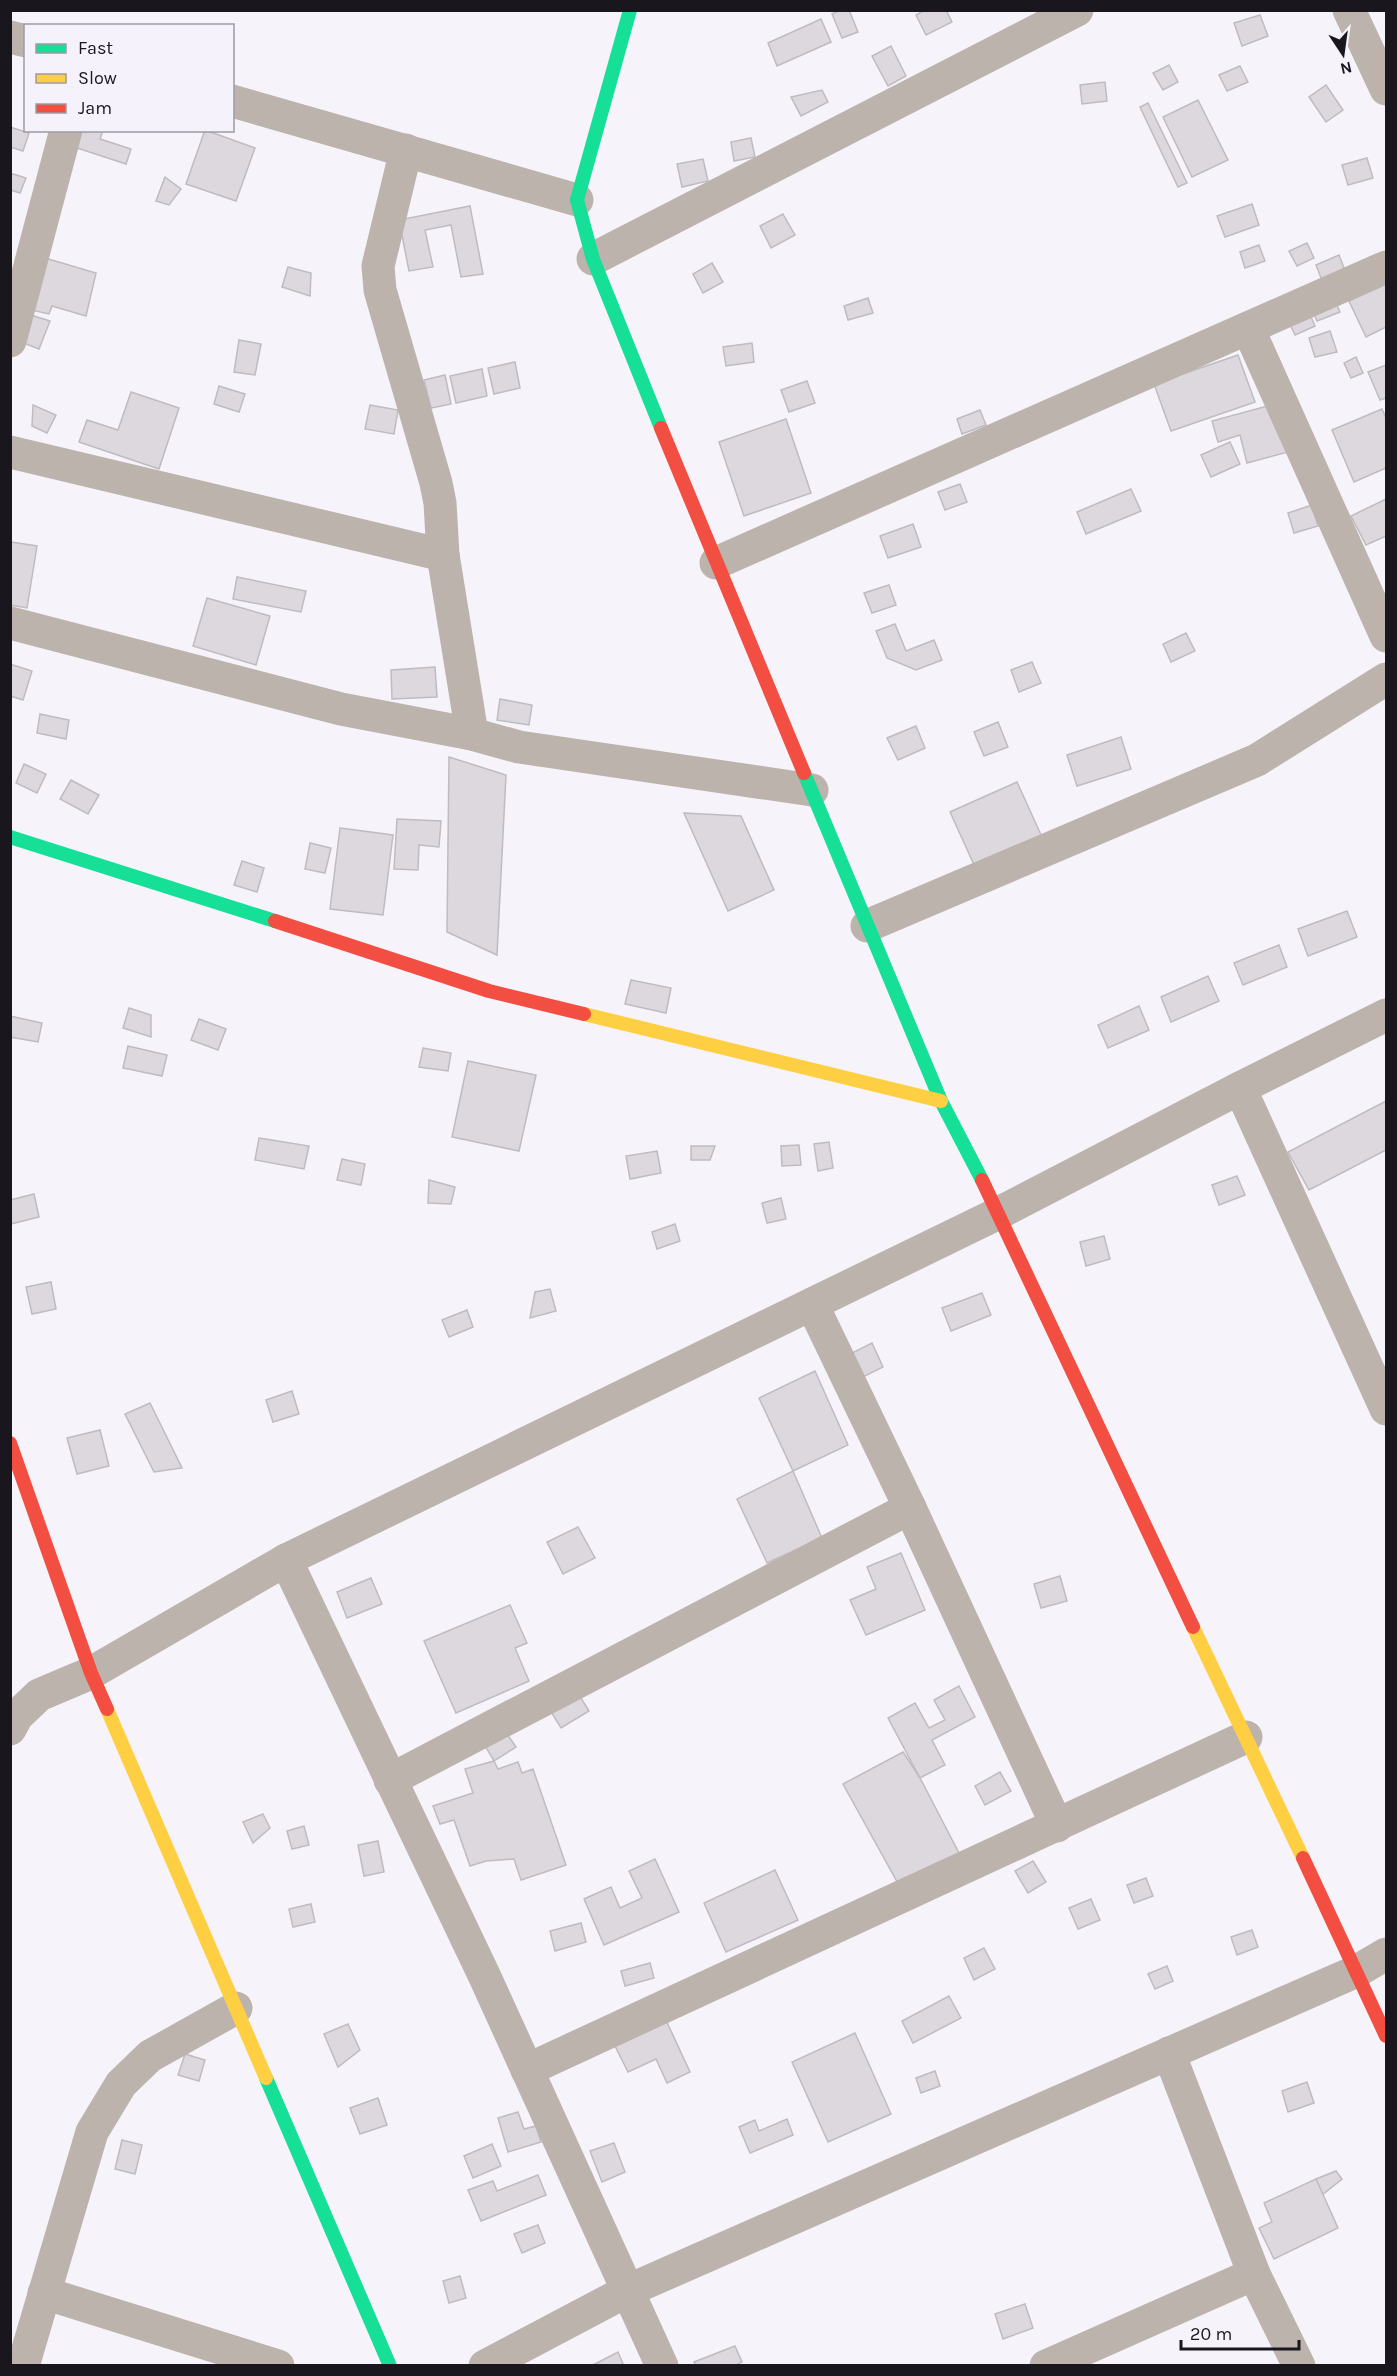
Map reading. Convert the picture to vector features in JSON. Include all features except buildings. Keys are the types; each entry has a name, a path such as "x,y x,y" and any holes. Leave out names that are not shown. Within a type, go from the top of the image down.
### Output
{"street":[{"path":"630,10 577,200 593,259 716,563 941,1101 999,1213 1386,2036"},
{"path":"593,259 1077,10"},
{"path":"1349,10 1386,89"},
{"path":"234,102 577,200"},
{"path":"10,341 65,132"},
{"path":"406,150 378,266 380,290 440,502 443,555 472,734"},
{"path":"716,563 1386,267"},
{"path":"1248,328 1386,636"},
{"path":"10,452 443,555"},
{"path":"10,623 341,709 472,734 519,747 812,790"},
{"path":"867,926 1257,760 1386,679"},
{"path":"10,837 187,892 489,991 941,1101"},
{"path":"12,1720 39,1695 91,1672 286,1560 999,1213 1386,1015"},
{"path":"1240,1088 1386,1409"},
{"path":"812,1304 910,1508 1057,1826"},
{"path":"10,1443 91,1672 390,2366"},
{"path":"390,1780 910,1508"},
{"path":"286,1560 484,1975 662,2366"},
{"path":"527,2070 1246,1737"},
{"path":"485,2366 629,2290 1357,1971 1386,1954"},
{"path":"23,2366 92,2132 121,2084 150,2056 236,2008"},
{"path":"1169,2053 1254,2274 1299,2366"},
{"path":"1047,2366 1254,2274"},
{"path":"44,2293 278,2366"}],"traffic: fast":[{"path":"630,10 577,200 593,259 661,428"},
{"path":"804,773 941,1101 982,1180"},
{"path":"10,837 275,921"},
{"path":"266,2078 390,2366"}],"traffic: slow":[{"path":"584,1014 941,1101"},
{"path":"1193,1627 1303,1858"},
{"path":"107,1709 266,2078"}],"traffic: jam":[{"path":"661,428 804,773"},
{"path":"275,921 489,991 584,1014"},
{"path":"982,1180 1193,1627"},
{"path":"10,1443 91,1673 107,1709"},
{"path":"1303,1858 1386,2036"}]}
